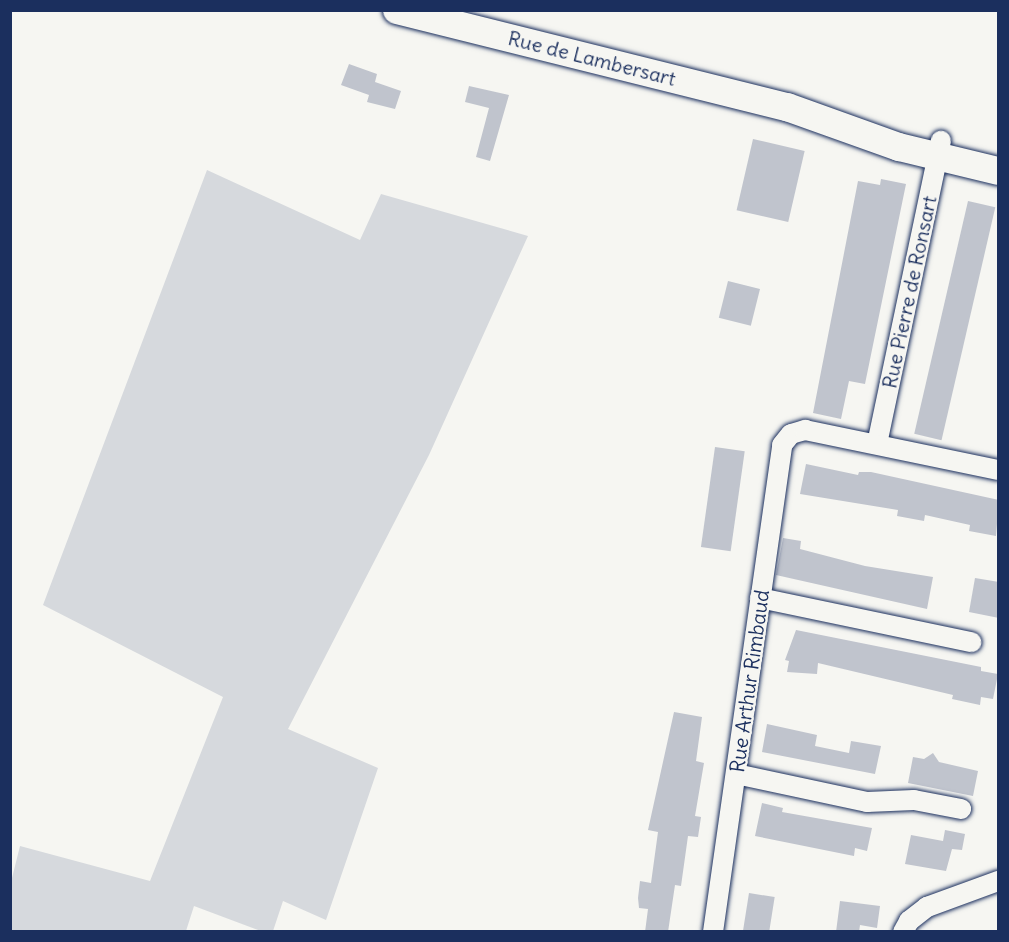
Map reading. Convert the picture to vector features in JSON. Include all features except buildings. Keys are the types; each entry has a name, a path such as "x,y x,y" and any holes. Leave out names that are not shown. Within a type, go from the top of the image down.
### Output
{"main road":[{"name":"Rue de Lambersart","path":"397,10 787,107 939,149 999,171"},
{"name":"Rue de Lambersart","path":"939,149 999,154"}],"street":[{"name":"Rue Pierre de Ronsart","path":"877,444 939,149"},
{"name":"Rue Arthur Rimbaud","path":"713,932 782,445 791,434 805,430 877,444"},
{"path":"877,444 999,470"},
{"path":"760,598 970,642"},
{"path":"736,774 867,802 914,800 961,809"},
{"path":"903,932 909,921 927,907 999,881"}],"shaded area":[{"path":"207,170 360,240 381,194 528,236 429,455 288,729 378,768 326,920 283,901 273,931 261,931 194,906 186,931 11,931 11,882 20,846 150,881 223,697 43,605"}]}
